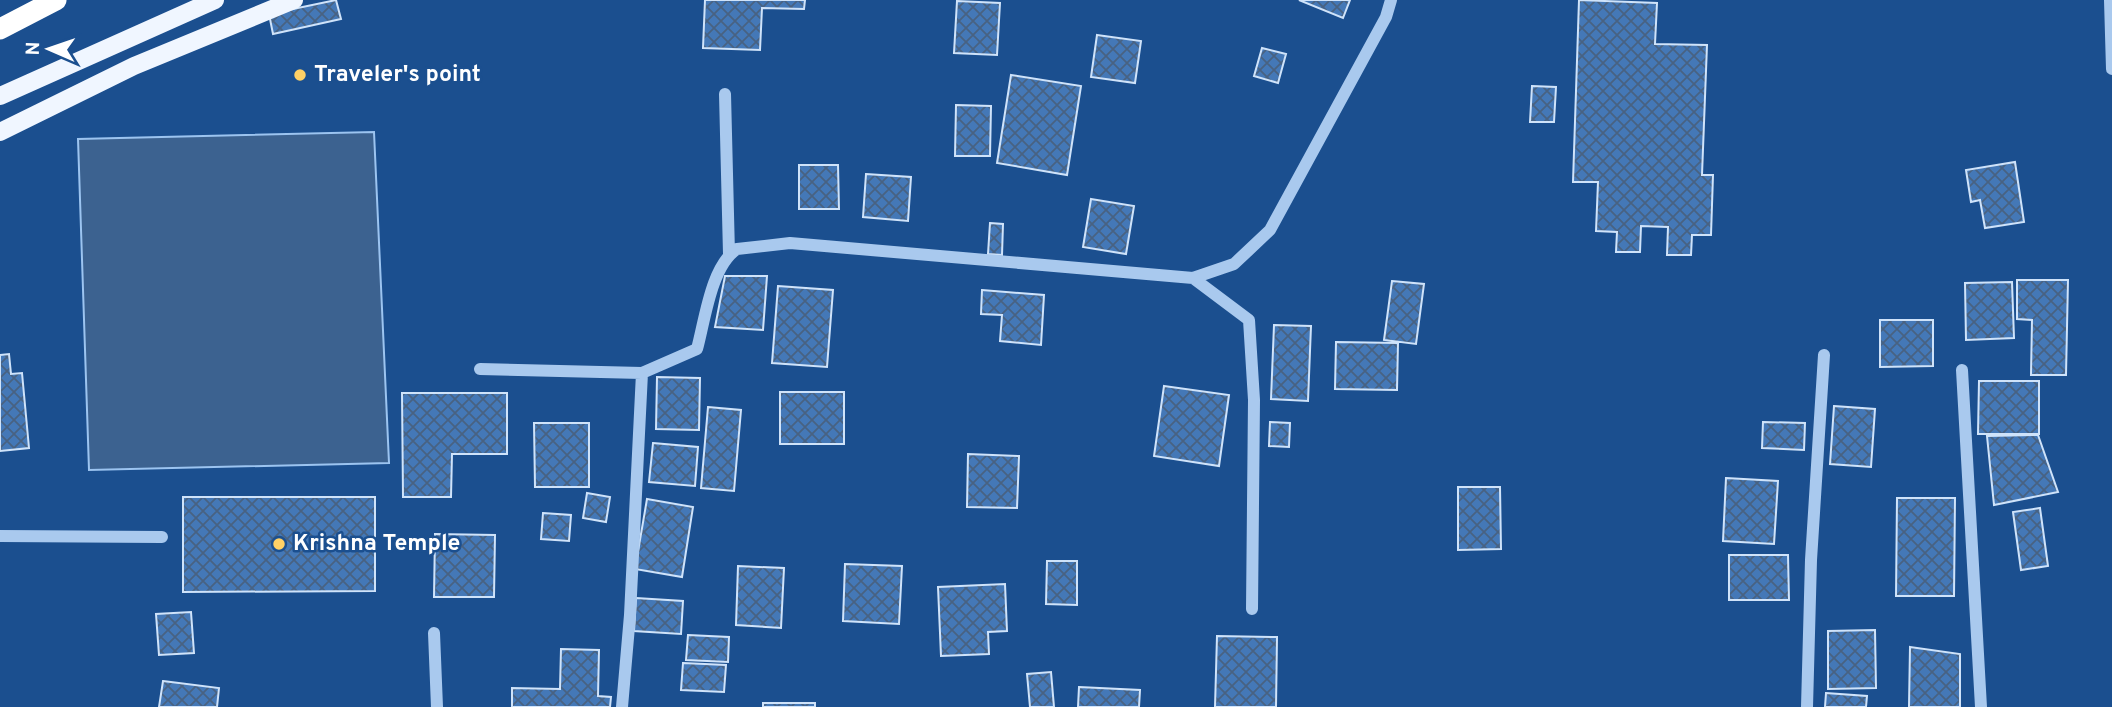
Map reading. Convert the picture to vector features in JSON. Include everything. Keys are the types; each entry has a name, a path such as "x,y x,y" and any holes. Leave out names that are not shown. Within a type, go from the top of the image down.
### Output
{"highway":[{"path":"0,29 55,0"}],"main road":[{"path":"0,96 215,0"},
{"path":"0,132 134,66 294,0"}],"street":[{"path":"480,369 642,373 697,349 720,265 737,249 790,243 1193,278 1234,264 1270,230 1386,18 1391,0"},
{"path":"2110,0 2112,69"},
{"path":"725,94 729,254"},
{"path":"1193,278 1249,320 1254,400 1252,609"},
{"path":"1807,707 1811,560 1824,355"},
{"path":"1962,370 1981,707"},
{"path":"622,707 630,615 642,373"},
{"path":"0,536 162,537"},
{"path":"434,633 437,707"}],"water":[{"path":"374,132 389,463 89,470 78,139"}],"building":[{"path":"336,0 341,19 273,34 269,14"},
{"path":"705,0 805,0 804,9 762,8 760,50 703,48"},
{"path":"1299,0 1350,0 1343,18"},
{"path":"1579,0 1657,3 1655,44 1707,45 1702,175 1713,175 1711,235 1692,235 1691,255 1667,255 1668,227 1641,226 1640,252 1616,252 1617,232 1596,231 1598,182 1573,182"},
{"path":"957,1 1000,3 997,55 954,53"},
{"path":"1097,35 1141,41 1135,83 1091,77"},
{"path":"1262,48 1286,54 1278,83 1254,76"},
{"path":"1011,75 1081,86 1067,175 997,163"},
{"path":"1532,86 1556,87 1554,122 1530,122"},
{"path":"956,105 991,106 990,156 955,156"},
{"path":"2015,162 2024,222 1985,228 1980,200 1971,202 1966,170"},
{"path":"799,165 838,165 839,209 799,209"},
{"path":"866,174 911,177 908,221 863,217"},
{"path":"1091,199 1134,206 1126,254 1083,247"},
{"path":"990,223 1003,224 1002,255 988,254"},
{"path":"725,276 767,276 763,330 715,327"},
{"path":"2017,280 2068,280 2066,375 2031,375 2032,320 2017,319"},
{"path":"1392,281 1424,284 1416,344 1384,340"},
{"path":"2012,282 2014,338 1966,340 1965,283"},
{"path":"778,286 833,290 827,367 772,363"},
{"path":"982,290 1044,295 1041,345 1000,341 1002,315 981,314"},
{"path":"1880,320 1933,320 1933,366 1880,367"},
{"path":"1274,325 1311,326 1308,401 1271,399"},
{"path":"1336,342 1398,343 1397,390 1335,389"},
{"path":"9,354 11,374 22,373 29,448 0,451 0,355"},
{"path":"657,377 700,378 699,430 656,429"},
{"path":"1979,381 2039,381 2039,434 1978,434"},
{"path":"1164,386 1229,395 1219,466 1154,456"},
{"path":"780,392 844,392 844,444 780,444"},
{"path":"402,393 507,393 507,454 452,454 451,497 403,497"},
{"path":"1834,406 1875,409 1871,467 1830,464"},
{"path":"708,407 741,410 734,491 701,488"},
{"path":"1270,422 1290,423 1289,447 1269,446"},
{"path":"1763,422 1805,423 1804,450 1762,448"},
{"path":"534,423 589,423 589,487 535,487"},
{"path":"2038,435 2058,492 1994,505 1987,436"},
{"path":"653,443 698,447 695,486 649,482"},
{"path":"968,454 1019,456 1017,508 967,507"},
{"path":"1726,478 1778,481 1774,544 1723,541"},
{"path":"1458,487 1500,487 1501,549 1458,550"},
{"path":"587,493 610,497 606,522 583,518"},
{"name":"Krishna Temple","path":"183,497 375,497 375,591 183,592"},
{"path":"1897,498 1955,498 1954,596 1896,596"},
{"path":"647,499 693,507 682,577 635,569"},
{"path":"2040,508 2048,566 2021,570 2013,512"},
{"path":"543,513 571,515 569,541 541,539"},
{"path":"435,534 495,535 494,597 434,597"},
{"path":"1729,555 1788,555 1789,600 1729,600"},
{"path":"1047,561 1077,561 1077,605 1046,604"},
{"path":"845,564 902,566 899,624 843,621"},
{"path":"738,566 784,568 781,628 736,625"},
{"path":"1005,584 1007,631 988,632 989,654 941,656 938,587"},
{"path":"636,598 683,601 681,634 634,631"},
{"path":"191,612 194,653 159,655 156,614"},
{"path":"1875,630 1876,688 1828,689 1828,631"},
{"path":"688,635 729,637 728,662 686,660"},
{"path":"1217,636 1277,637 1276,707 1215,707"},
{"path":"1910,647 1960,654 1960,707 1909,707"},
{"path":"561,649 599,650 598,696 611,697 610,707 512,707 512,688 560,689"},
{"path":"683,663 726,665 724,692 681,690"},
{"path":"1051,672 1054,707 1030,707 1027,674"},
{"path":"163,681 219,688 217,707 159,707"},
{"path":"1079,687 1140,690 1139,707 1078,707"},
{"path":"1826,693 1867,696 1866,707 1825,707"},
{"path":"763,703 815,703 815,707 763,707"}],"place":[{"name":"Traveler's point","path":"300,75"},
{"name":"Krishna Temple","path":"279,544"}]}
